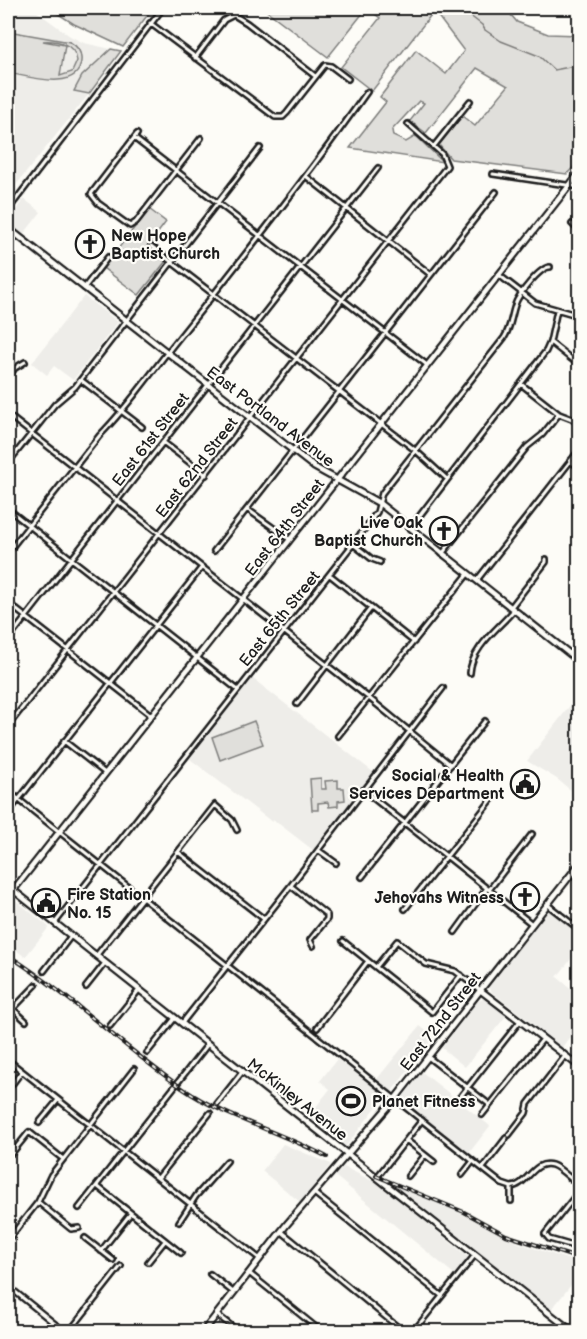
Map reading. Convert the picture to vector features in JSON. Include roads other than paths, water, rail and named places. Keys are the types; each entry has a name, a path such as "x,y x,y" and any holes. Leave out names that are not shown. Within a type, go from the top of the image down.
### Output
{"main road":[{"name":"East 64th Street","path":"8,897 579,172"},
{"name":"East Portland Avenue","path":"8,228 314,467 380,503 579,662"},
{"name":"East 72nd Street","path":"202,1332 281,1231 395,1099 579,863"},
{"name":"McKinley Avenue","path":"8,886 573,1332"},
{"path":"480,990 579,1067"}],"street":[{"path":"8,210 163,8"},
{"path":"195,58 224,20 234,15 315,76"},
{"path":"150,23 270,114 279,118 287,113 323,66 328,65 348,79"},
{"path":"8,552 307,177 367,92"},
{"path":"408,124 434,146 470,101"},
{"path":"137,134 93,190 91,196 130,226 136,222 201,138"},
{"path":"134,138 427,365"},
{"name":"East 62nd Street","path":"8,726 447,166 442,154 434,146"},
{"path":"8,463 55,404 81,380 260,148"},
{"name":"East 61st Street","path":"8,640 378,168"},
{"path":"493,174 579,187"},
{"path":"307,177 431,274"},
{"path":"213,551 496,192"},
{"path":"572,224 579,232"},
{"path":"151,246 415,450 447,479"},
{"path":"84,288 108,257"},
{"name":"East 65th Street","path":"54,923 330,575 377,512 382,493 504,338 516,302 540,271 550,267"},
{"path":"499,275 535,303 579,316"},
{"path":"410,528 546,351 557,309"},
{"path":"550,342 579,366"},
{"path":"8,377 15,368 25,362"},
{"path":"81,380 142,427"},
{"path":"521,384 559,414 579,425"},
{"path":"442,554 527,447 542,435 559,414"},
{"path":"8,415 451,765"},
{"path":"163,442 206,475"},
{"path":"476,581 579,449"},
{"path":"570,461 579,468"},
{"path":"8,509 238,690"},
{"path":"247,509 290,540"},
{"path":"353,544 372,559 380,562"},
{"path":"470,673 472,660 501,623 507,619 546,560"},
{"path":"8,813 202,567"},
{"path":"338,736 468,574"},
{"path":"330,575 414,642"},
{"path":"8,603 151,715"},
{"path":"297,704 371,608"},
{"path":"182,1023 443,688"},
{"path":"362,877 484,721"},
{"path":"64,741 105,773"},
{"path":"363,790 532,924"},
{"path":"8,791 502,1184 511,1187 522,1184 535,1169 545,1164 555,1167 579,1188 549,1227 546,1236 554,1241 579,1248"},
{"path":"405,909 492,799"},
{"path":"96,956 215,805 232,820 237,830"},
{"path":"455,932 532,834"},
{"path":"318,850 336,863"},
{"path":"178,852 264,920"},
{"path":"291,886 327,915 327,919 310,940 313,946"},
{"path":"547,904 579,930"},
{"path":"44,971 72,936"},
{"path":"343,941 432,1012 461,975"},
{"path":"376,967 397,941 426,964 452,969 480,990"},
{"path":"316,1028 368,961"},
{"path":"86,987 105,963"},
{"path":"8,1014 36,985"},
{"path":"110,1026 139,990"},
{"path":"13,1009 26,1022"},
{"path":"147,1053 175,1018"},
{"path":"460,1097 520,1021"},
{"path":"482,1115 543,1039"},
{"path":"79,1208 208,1044"},
{"path":"509,1135 526,1113 528,1104 565,1056"},
{"path":"428,1057 490,1105"},
{"path":"8,1060 260,1258"},
{"path":"8,1240 38,1202 49,1178 63,1159 134,1069"},
{"path":"8,1090 22,1071"},
{"path":"217,1104 243,1071"},
{"path":"39,1124 58,1100"},
{"path":"158,1178 210,1113"},
{"path":"377,1177 422,1120"},
{"path":"12,1152 29,1132 63,1159"},
{"path":"483,1169 506,1138"},
{"path":"406,1140 434,1162"},
{"path":"408,1176 424,1155"},
{"path":"179,1222 227,1161"},
{"path":"462,1175 472,1161"},
{"path":"97,1186 181,1253"},
{"path":"511,1187 511,1201"},
{"path":"314,1192 442,1296"},
{"path":"38,1202 71,1229 79,1228"},
{"path":"101,1251 131,1213"},
{"path":"281,1231 404,1332"},
{"path":"85,1238 113,1260"},
{"path":"148,1262 166,1240"},
{"path":"413,1332 475,1255"},
{"path":"8,1286 67,1332 121,1266"},
{"path":"249,1273 322,1332"},
{"path":"210,1274 233,1292"},
{"path":"216,1314 238,1332"},
{"path":"51,1332 57,1325"}],"waterway":[{"path":"460,8 501,41 539,56 554,70 580,65"}],"railway":[{"path":"11,957 55,988 139,1056 199,1099 327,1157"},
{"path":"376,1176 464,1212 506,1235 580,1259"}],"place":[{"name":"New Hope Baptist Church","path":"90,244"},
{"name":"Live Oak Baptist Church","path":"444,531"},
{"name":"Social & Health Services Department","path":"525,784"},
{"name":"Jehovahs Witness","path":"525,897"},
{"name":"Fire Station No. 15","path":"46,903"},
{"name":"Planet Fitness","path":"351,1101"}]}
